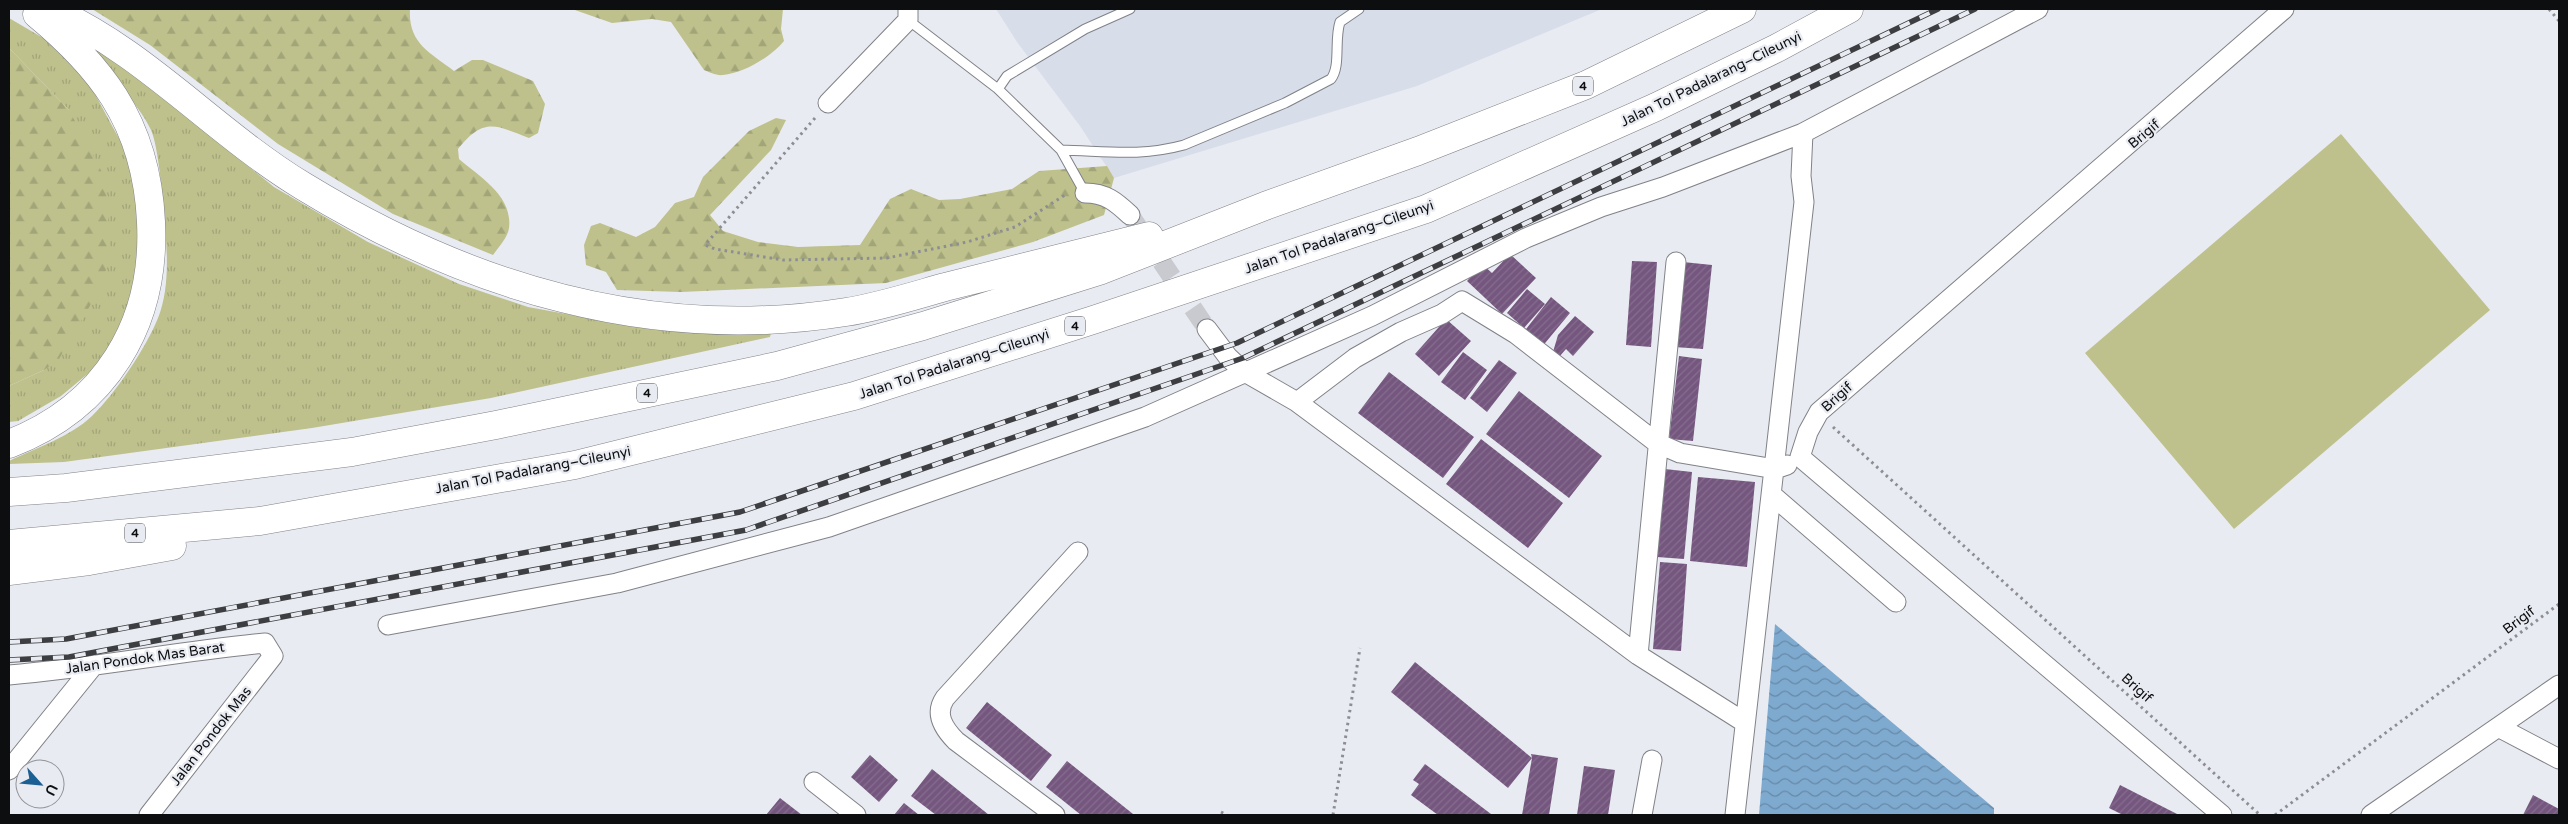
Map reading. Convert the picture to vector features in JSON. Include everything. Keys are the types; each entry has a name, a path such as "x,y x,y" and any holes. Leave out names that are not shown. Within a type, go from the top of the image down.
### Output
{"highway":[{"path":"9,444 35,434 53,424 106,377 121,355 139,316 145,297 152,242 150,198 145,167 133,134 114,98 69,40 31,9"},
{"path":"48,9 82,23 121,48 180,92 250,152 358,219 394,237 496,279 541,294 647,315 728,321 781,320 849,312 1265,206"},
{"name":"4","path":"9,492 94,485 352,452 496,425 777,366 923,326 1099,271 1265,206 1418,151 1586,85 1742,9"},
{"name":"Jalan Tol Padalarang–Cileunyi","path":"9,544 260,521 575,465 854,396 1093,320 1426,209 1656,108 1777,48 1849,9"},
{"path":"9,571 89,561 172,546 260,521"}],"street":[{"path":"388,625 617,583 829,527 1145,417 1243,371 1372,316 1526,238 1601,207 1663,187 1803,133 2038,9"},
{"path":"1297,402 1354,358 1401,332 1442,314 1462,301 1516,334 1657,444 1680,453 1775,469 1789,464 1800,456 1808,432 1819,412 2277,11"},
{"path":"828,103 908,14"},
{"path":"1734,815 1772,496 1804,202 1801,176 1803,133"},
{"path":"1086,193 1097,193 1110,198 1130,215"},
{"path":"1638,655 1676,262"},
{"path":"1206,329 1228,357 1243,371 1297,402 1638,655 1744,722"},
{"path":"1800,456 2222,815"},
{"path":"1772,496 1896,602"},
{"path":"1055,815 956,741 944,729 940,716 945,698 1078,552"},
{"name":"Jalan Pondok Mas Barat","path":"9,675 94,665 199,649 265,643 273,656"},
{"name":"Jalan Pondok Mas","path":"149,815 273,656"},
{"path":"9,770 94,665"},
{"path":"2371,815 2500,728 2559,685"},
{"path":"2500,728 2559,759"},
{"path":"1642,815 1652,760"},
{"path":"814,782 856,815"}],"lane":[{"path":"998,89 1007,76 1085,29 1130,9"},
{"path":"1061,150 1140,154 1167,150 1184,146 1285,103 1331,80 1335,74 1340,22 1359,9"},
{"path":"908,14 998,89 1061,150 1086,193"}],"path":[{"path":"2549,9 2559,20"},
{"path":"828,103 704,245 715,250 783,260 887,258 967,242 1015,227 1067,194 1086,193"},
{"name":"Brigif","path":"1825,420 2260,815"},
{"name":"Brigif","path":"2275,815 2559,604"},
{"path":"1333,815 1360,648"},
{"path":"1222,812 1227,815"}],"shaded area":[{"path":"996,9 1602,9 1417,86 1114,178 1080,126 1017,42"}],"green space":[{"path":"92,9 410,9 410,21 416,39 429,52 454,71 472,60 483,60 533,81 545,104 538,133 529,138 498,127 483,128 475,132 458,149 459,159 493,188 506,206 509,228 505,239 493,255 393,214 278,144 150,45"},
{"path":"572,9 783,9 781,29 784,41 772,53 748,68 731,74 718,75 704,70 671,22 652,19 612,23"},
{"path":"9,18 50,42 90,85 129,157 140,202 139,257 124,322 108,357 61,396 18,421 9,422 9,386 44,370 69,110 9,48"},
{"path":"92,40 274,187 368,242 459,284 528,307 621,324 714,332 771,333 770,337 491,398 312,428 64,462 9,464 9,461 74,430 101,407 120,383 146,343 158,318 165,292 166,236 156,146 146,120 87,46"},
{"path":"9,48 69,110 105,178 111,256 98,292 59,359 44,370 9,386"},
{"path":"776,118 786,120 771,150 710,215 723,231 758,242 798,247 860,245 890,199 911,189 939,200 960,199 1012,189 1039,171 1107,166 1114,178 1104,215 1033,242 886,283 681,292 617,290 606,272 586,265 584,245 591,226 600,223 636,237 655,227 675,203 694,197 703,177 749,131"},
{"path":"2341,134 2490,310 2234,529 2085,353"}],"water":[{"path":"1775,624 1994,808 1994,815 1759,815"}],"building":[{"path":"1510,254 1536,278 1502,314 1467,281 1482,264 1492,273"},
{"path":"1632,261 1657,262 1651,347 1626,345"},
{"path":"1683,262 1712,265 1703,349 1674,347"},
{"path":"1527,289 1545,304 1524,328 1507,313"},
{"path":"1551,297 1570,313 1541,348 1523,333"},
{"path":"1575,316 1594,332 1573,356 1566,349 1559,357 1553,352 1558,335"},
{"path":"1446,319 1471,341 1439,376 1415,354"},
{"path":"1463,352 1487,370 1465,400 1441,382"},
{"path":"1679,356 1702,359 1693,441 1669,439"},
{"path":"1499,360 1517,373 1487,412 1470,398"},
{"path":"1389,372 1474,437 1443,478 1358,413"},
{"path":"1519,391 1602,456 1569,498 1486,434"},
{"path":"1481,439 1563,503 1528,548 1446,484"},
{"path":"1665,469 1692,472 1684,559 1657,557"},
{"path":"1698,477 1755,482 1747,567 1690,561"},
{"path":"1660,562 1687,564 1681,651 1653,649"},
{"path":"1415,662 1532,758 1508,788 1391,692"},
{"path":"987,702 1052,755 1031,781 966,728"},
{"path":"1531,754 1558,758 1549,815 1522,815 1532,758"},
{"path":"870,755 898,780 879,802 851,777"},
{"path":"1067,761 1133,814 1081,815 1046,787"},
{"path":"1425,764 1491,814 1438,815 1411,795 1419,784 1413,780"},
{"path":"1584,766 1615,770 1608,815 1577,815"},
{"path":"932,769 989,815 936,815 911,796"},
{"path":"2120,785 2179,815 2123,815 2109,808"},
{"path":"2533,795 2559,809 2559,815 2523,815"},
{"path":"780,798 802,815 766,815"},
{"path":"904,803 919,815 894,815"}],"tunnel":[{"path":"1130,215 1207,329"}],"railway":[{"path":"9,642 66,639 740,512 1237,343 1938,9"},
{"path":"9,660 69,657 746,530 1243,358 1975,9"}]}
